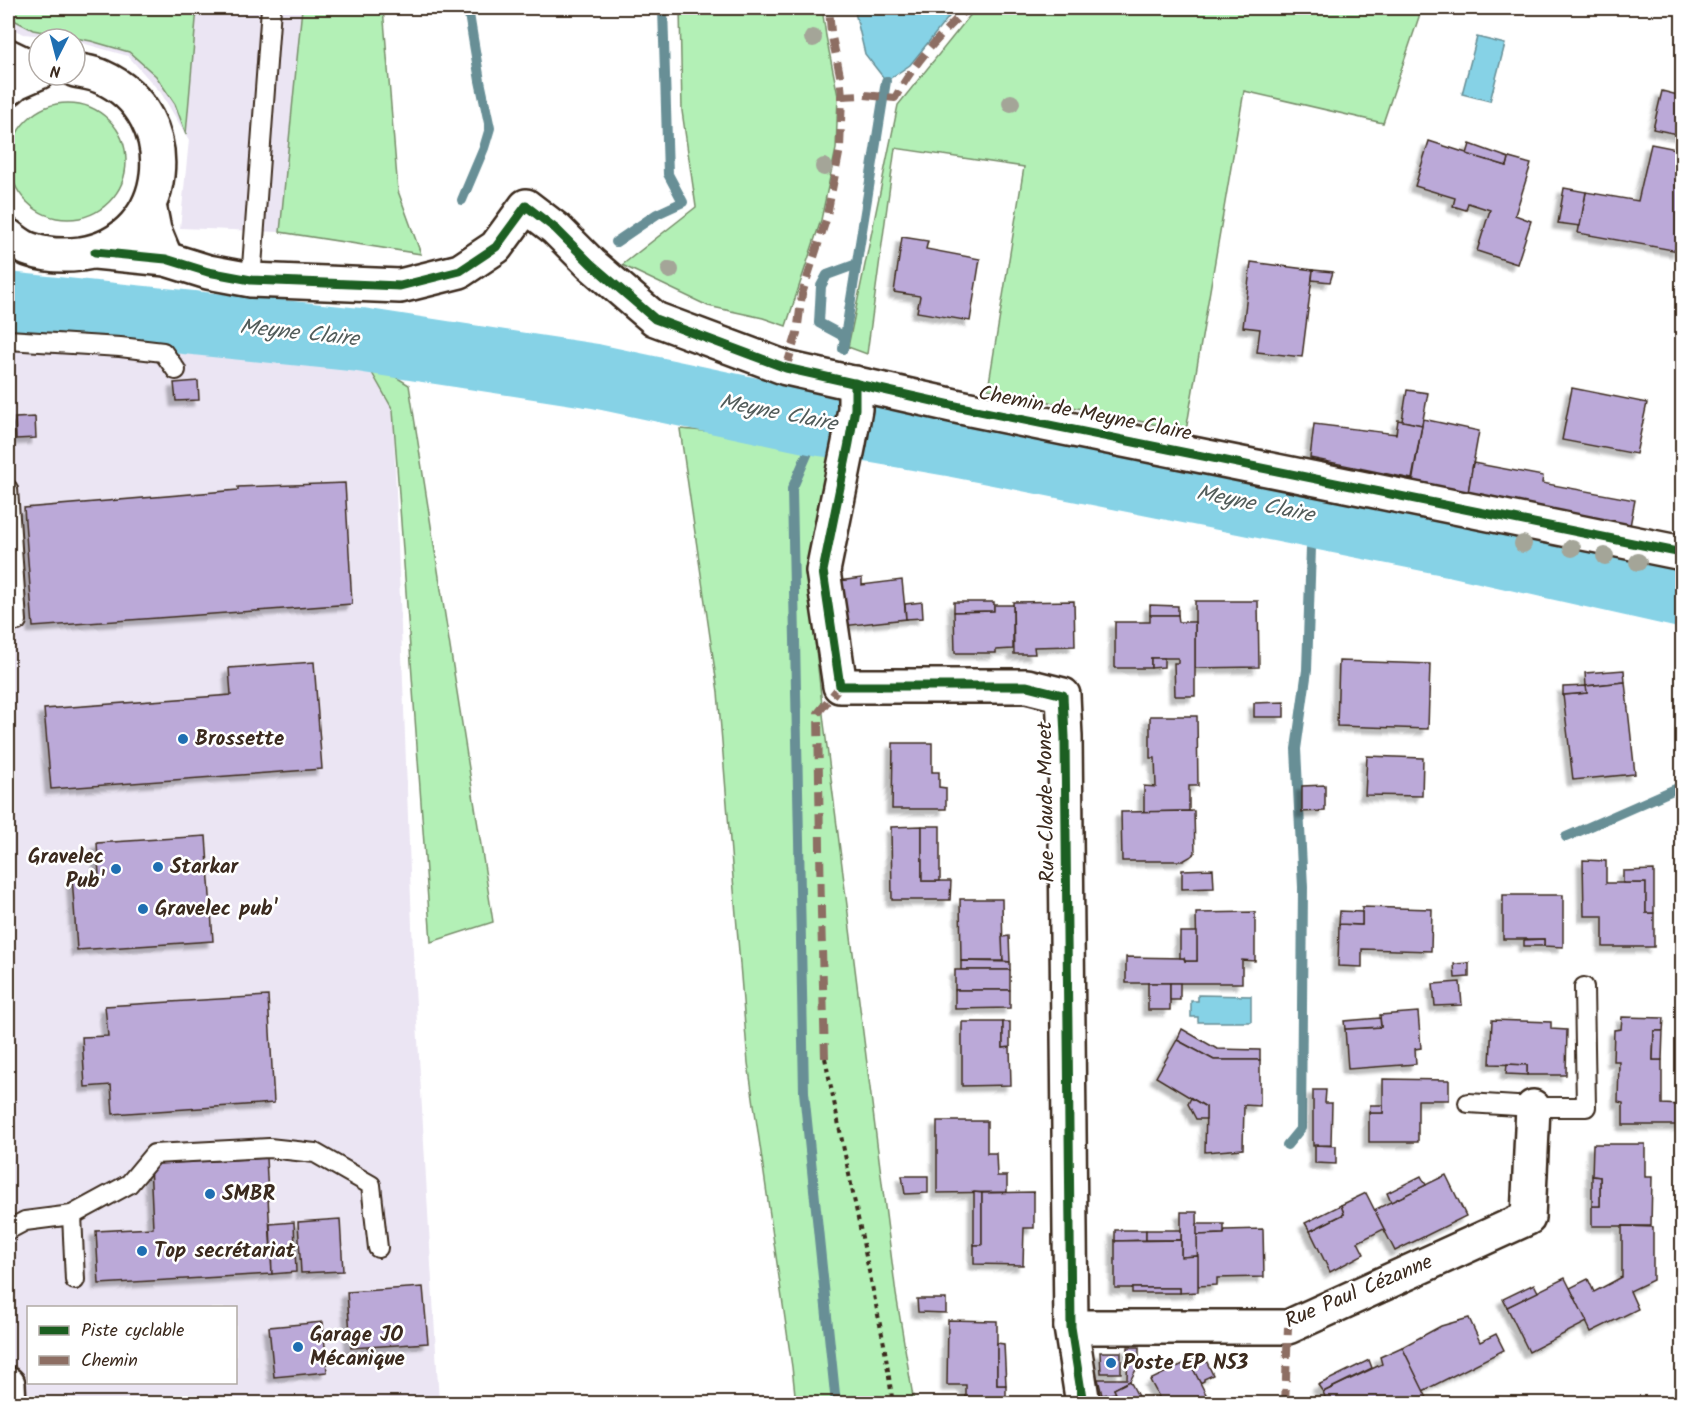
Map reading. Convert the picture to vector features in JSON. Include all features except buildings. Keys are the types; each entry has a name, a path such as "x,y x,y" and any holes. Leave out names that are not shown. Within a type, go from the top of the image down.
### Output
{"street":[{"path":"8,56 27,66"},
{"path":"87,73 101,76 127,92 147,116 158,155 158,176 149,205 135,225 123,236 95,252"},
{"path":"8,89 27,77"},
{"path":"149,205 154,230 166,259"},
{"name":"Chemin de Meyne Claire","path":"251,280 400,286 460,271 496,247 526,206 556,229 591,264 655,319 855,396 960,407 1683,553"},
{"path":"8,236 30,250 62,256 95,252 166,259 208,272 251,280"},
{"name":"Rue Claude Monet","path":"855,396 849,443 823,571 840,686 1027,686 1063,695 1071,1327 1083,1404"},
{"name":"Rue Paul Cézanne","path":"1071,1327 1288,1327 1528,1218 1533,1107"},
{"path":"8,1384 9,1404"}],"lane":[{"path":"251,280 271,8"},
{"path":"8,340 120,346 163,352 176,370"},
{"path":"8,489 17,621"},
{"path":"1468,1103 1586,1107 1584,987"},
{"path":"8,1230 25,1221 72,1215 129,1184 154,1154 269,1148 315,1153 371,1185 378,1248"},
{"path":"72,1215 75,1280"}],"path":[{"path":"825,1058 884,1344 893,1404"}],"shaded area":[{"path":"8,8 302,8 280,232 180,228 189,140 161,93 128,56 87,44 87,27 27,27 27,34 8,27"},
{"path":"8,334 363,357 393,410 413,953 439,1403 8,1403"}],"green space":[{"path":"8,8 197,8 186,134 175,104 156,76 129,52 87,40 87,27 27,27 8,17"},
{"path":"302,8 383,8 398,191 421,254 280,232"},
{"path":"680,8 822,8 838,96 836,149 821,220 786,326 763,318 708,306 622,265 696,207 682,111"},
{"path":"976,8 1422,8 1383,123 1244,91 1186,431 988,389 1024,167 895,148 867,354 848,347 898,105"},
{"path":"68,103 90,108 109,120 121,139 126,161 121,183 109,202 90,214 68,219 46,214 27,202 15,183 10,161 15,139 27,120 46,108"},
{"path":"363,357 409,385 493,922 431,942 393,410"},
{"path":"680,429 836,442 813,534 809,585 824,723 896,1294 914,1403 796,1403 748,1063 718,692"}],"water":[{"path":"854,8 956,8 910,65 886,81 865,54"},
{"path":"1477,37 1505,44 1490,101 1462,94"},
{"path":"1198,995 1251,996 1251,1022 1198,1022 1198,1017 1191,1017 1191,1001 1198,1001"}],"waterway":[{"path":"462,200 490,128 468,8"},
{"path":"616,242 657,214 683,202 668,174 663,8"},
{"path":"843,349 886,81"},
{"path":"845,337 819,323 821,286 827,275 857,264"},
{"name":"Meyne Claire","path":"8,304 360,340 595,376 821,424 955,445 1456,545 1682,596"},
{"path":"826,411 792,489 804,1092 836,1404"},
{"path":"1287,1145 1301,1128 1303,887 1296,749 1307,670 1312,517"},
{"path":"1566,837 1682,786"}],"marked path":[{"path":"786,368 797,333 802,294 826,220 840,149 842,96 829,8"},
{"path":"842,96 864,95 895,98 910,73 928,50 968,8"},
{"path":"825,1058 818,713 840,686"},
{"path":"1285,1404 1288,1327"}],"cycle path":[{"path":"95,252 166,259 208,272 251,280 400,286 460,271 496,247 526,206 556,229 591,264 655,319 786,368 960,407 1682,553"},
{"path":"855,383 855,409 823,571 840,686 1027,686 1063,695 1071,1327 1083,1404"}],"place":[{"name":"Brossette","path":"183,739"},
{"name":"Starkar","path":"158,867"},
{"name":"Gravelec Pub'","path":"116,869"},
{"name":"Gravelec pub'","path":"143,909"},
{"name":"SMBR","path":"210,1194"},
{"name":"Top secrétariat","path":"142,1251"},
{"name":"Garage JO Mécanique","path":"298,1347"},
{"name":"Poste EP N53","path":"1111,1363"}]}
